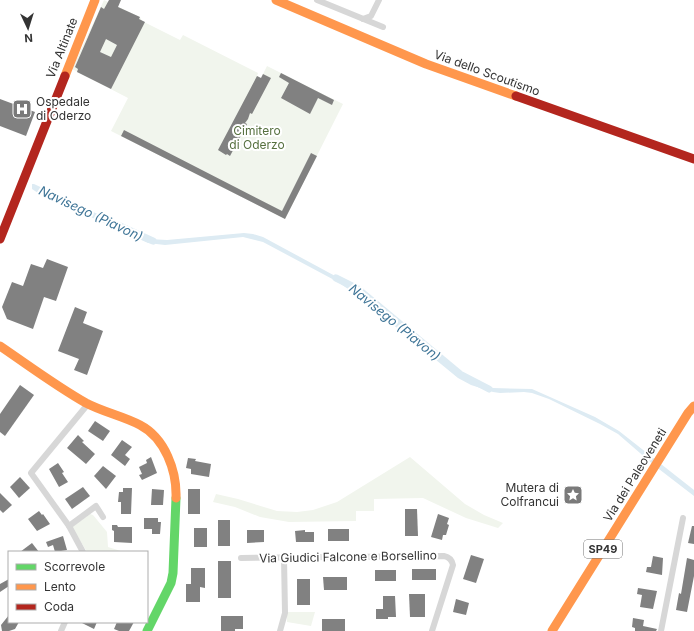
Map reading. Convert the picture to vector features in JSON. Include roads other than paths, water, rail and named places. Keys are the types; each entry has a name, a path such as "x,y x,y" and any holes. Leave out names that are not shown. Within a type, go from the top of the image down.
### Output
{"street":[{"name":"Via Altinate","path":"0,239 95,0"},
{"name":"Via dello Scoutismo","path":"276,0 426,64 694,159"},
{"path":"317,0 383,27"},
{"path":"362,19 371,16 378,0"},
{"path":"0,346 73,396 88,404 134,421 149,431 164,447 173,469 176,487 173,573 171,583 147,631"},
{"name":"Via dei Paleoveneti","path":"688,413 694,397"},
{"path":"82,551 69,526 32,472 88,404"},
{"name":"Via dei Paleoveneti","path":"552,631 688,413 694,406"},
{"path":"69,526 96,506 103,517"},
{"path":"661,631 683,518"},
{"name":"Via Giudici Falcone e Borsellino","path":"241,558 391,556 448,557 453,565 432,631"},
{"path":"280,631 285,613 284,558"}],"water":[{"path":"32,184 149,239 167,240 244,233 263,237 337,277 368,299 461,376 493,388 532,389 595,417 619,431 694,490 694,496 655,466 618,434 600,424 549,399 532,393 493,392 471,385 458,378 358,296 338,282 263,242 243,237 165,245 148,243 38,193 32,189"}],"waterway":[{"name":"Navisego (Piavon)","path":"120,226 153,241"},
{"name":"Navisego (Piavon)","path":"336,278 358,289 460,374 489,389"}],"place":[{"name":"Ospedale di Oderzo","path":"22,109"},
{"name":"Mutera di Colfrancui","path":"573,495"}],"park label":[{"name":"Cimitero di Oderzo","path":"257,138"}]}
